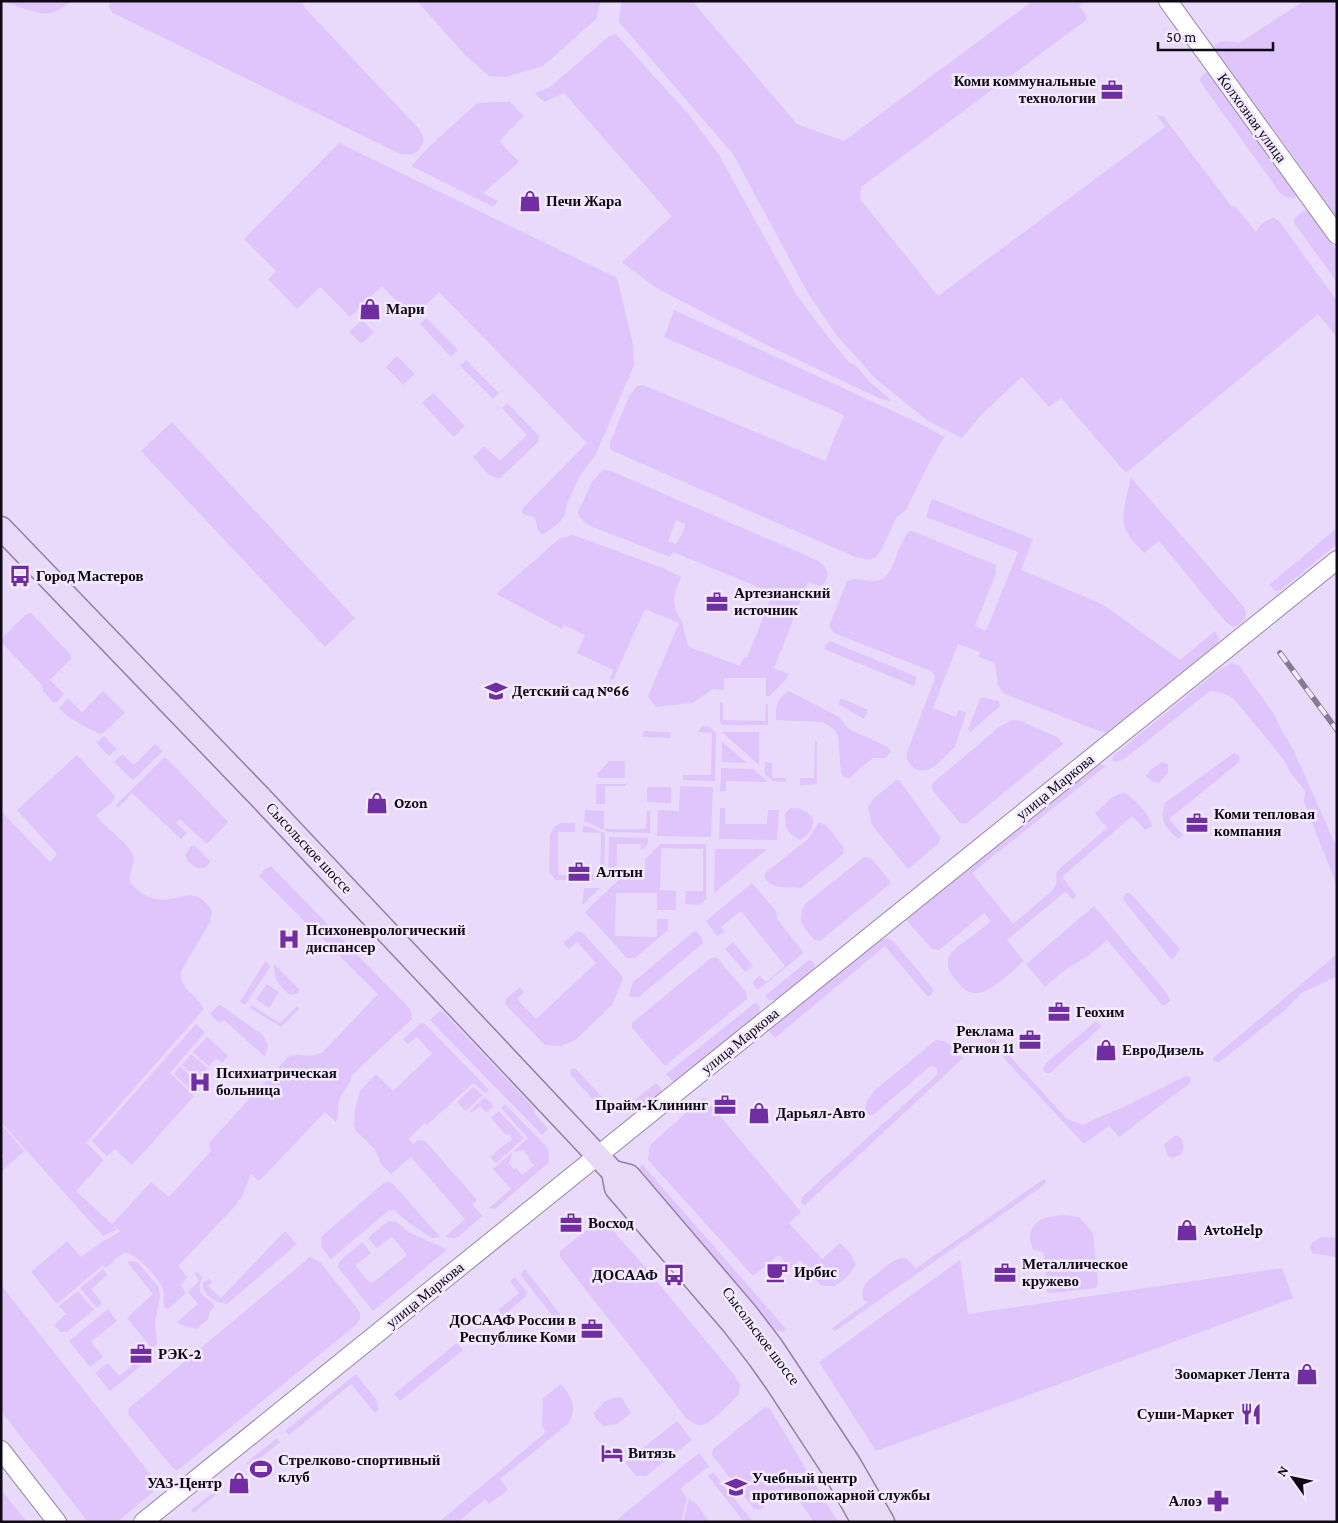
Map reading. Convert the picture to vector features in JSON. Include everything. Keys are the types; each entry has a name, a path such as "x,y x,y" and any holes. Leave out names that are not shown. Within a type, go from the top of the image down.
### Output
{"main road":[{"name":"Сысольское шоссе","path":"1,528 259,796 606,1164 629,1176 746,1313 794,1379 850,1463 883,1522"},
{"name":"Сысольское шоссе","path":"606,1164 616,1188 733,1324 776,1382 835,1472 863,1522"}],"street":[{"name":"Колхозная улица","path":"1168,1 1337,235"},
{"name":"улица Маркова","path":"143,1522 606,1164 1337,560"},
{"path":"1,1450 57,1522"}],"shaded area":[{"path":"2,1 71,1 56,11 39,13"},
{"path":"110,1 301,1 305,8 419,129 424,139 422,144 413,154 400,154 113,13 109,8"},
{"path":"417,1 601,1 596,19 543,66 505,77 489,76 466,56"},
{"path":"621,1 692,1 797,124 844,141 1033,1 1086,1 1079,6 1087,17 1086,20 861,187 860,199 938,296 1165,127 1157,115 1163,116 1232,207 1235,206 1256,232 1265,221 1274,218 1279,221 1337,301 1337,337 1318,314 1126,473 1061,398 1049,407 1022,377 983,413 962,438 928,421 876,379 837,336 809,295 733,154 619,22"},
{"path":"1304,1 1337,1 1337,218 1214,47 1219,42 1239,43"},
{"path":"616,34 690,116 719,155 796,294 828,337 850,363 854,364 890,401 881,399 771,347 664,292 622,262 672,216 564,93 545,102 535,93 550,87 609,36"},
{"path":"1209,72 1298,195 1296,197 1289,198 1280,193 1199,80 1203,74"},
{"path":"510,102 524,116 499,141 519,162 483,193 498,201 492,206 411,166 476,104"},
{"path":"339,143 617,278 633,344 634,365 596,454 579,477 568,501 564,516 560,522 544,534 539,532 535,518 523,514 522,509 587,443 439,292 413,318 382,286 350,317 320,287 297,309 268,279 276,271 244,239"},
{"path":"1305,210 1309,212 1337,251 1337,282 1294,223 1294,219"},
{"path":"674,310 923,425 944,437 906,510 896,518 882,549 876,557 869,560 855,557 613,451 610,448 610,443 629,396 637,386 643,385 825,461 844,415 664,337"},
{"path":"426,318 458,350 451,357 420,324"},
{"path":"362,320 374,332 361,344 349,332"},
{"path":"397,356 415,374 403,385 386,367"},
{"path":"466,360 499,393 493,399 460,366"},
{"path":"433,393 465,426 454,437 422,403"},
{"path":"507,403 539,436 538,442 500,478 496,478 489,474 473,457 484,446 500,461 527,435 502,408"},
{"path":"172,422 355,618 325,647 141,451"},
{"path":"603,470 611,471 819,561 825,567 828,574 823,587 808,582 774,668 789,674 770,696 766,696 766,678 724,678 724,690 713,689 692,703 656,707 648,696 679,623 645,609 613,680 610,679 613,670 577,653 585,635 564,625 562,629 496,594 559,539 573,535 680,576 674,604 689,647 740,666 744,657 747,658 772,596 770,592 673,552 670,557 588,525 580,518 578,512 592,482","holes":["676,520 685,524 684,530 676,544 668,541"]},
{"path":"1131,478 1244,607 1246,614 1243,621 1238,625 1235,627 1231,626 1226,622 1159,541 1144,553 1132,539 1125,527 1124,518"},
{"path":"932,499 1033,539 1021,570 1102,604 1180,660 1215,631 1219,639 1218,643 1107,732 1099,731 1003,693 998,685 995,663 979,657 980,652 958,644 933,708 956,717 958,710 966,713 955,747 935,766 923,771 918,770 908,761 907,752 935,678 934,674 931,671 834,633 829,626 847,581 855,579 878,581 886,576 902,542 912,531 996,565 996,573 975,626 986,631 1018,552 926,517"},
{"path":"1337,528 1337,544 1281,590 1276,591 1269,585"},
{"path":"31,613 71,655 71,659 50,680 64,694 57,702 53,702 43,691 42,685 1,642 5,635 27,614"},
{"path":"828,642 915,676 917,678 914,686 824,649"},
{"path":"1232,663 1239,665 1274,714 1292,747 1337,848 1337,886 1304,802 1305,791 1290,772 1284,760 1234,699 1220,692 1210,691 1127,757 1120,761 1114,762 1112,760 1113,756 1216,672"},
{"path":"103,691 125,713 102,734 79,723 59,708 68,698 82,712"},
{"path":"789,691 839,717 849,729 888,747 891,751 885,758 873,758 849,778 844,777 841,773 838,735 834,729 823,722 776,720 779,700"},
{"path":"983,697 999,702 1000,706 970,732 968,729 980,699"},
{"path":"841,698 868,710 864,719 838,704"},
{"path":"720,703 723,703 723,720 765,721 766,704 768,704 768,725 722,725 720,721"},
{"path":"1012,720 1018,720 1057,737 1063,744 967,823 961,824 932,790 932,785 999,727"},
{"path":"702,726 710,727 716,733 715,781 683,780 683,775 711,775 712,733 698,732"},
{"path":"645,731 670,732 670,738 642,737"},
{"path":"722,732 759,732 759,765"},
{"path":"104,736 117,749 109,756 96,743"},
{"path":"815,740 817,742 817,784 800,785 800,778 814,778"},
{"path":"722,742 747,763 722,762"},
{"path":"155,744 163,751 133,780 114,762 122,754 134,765"},
{"path":"1234,753 1239,755 1240,760 1238,763 1170,818 1183,835 1181,838 1175,836 1168,829 1163,818 1166,802"},
{"path":"77,755 115,796 112,802 96,816 131,851 134,859 130,880 134,887 150,898 161,900 195,896 203,900 212,911 210,922 181,971 182,982 185,987 204,1009 86,1143 104,1160 76,1191 112,1224 151,1182 169,1197 211,1151 209,1143 288,1057 297,1055 310,1056 322,1053 378,994 259,876 264,870 271,866 410,1009 412,1019 351,1076 350,1082 340,1098 336,1122 325,1112 259,1181 251,1174 238,1203 178,1266 187,1277 181,1286 186,1293 168,1309 164,1306 163,1289 157,1279 146,1266 128,1253 119,1256 106,1268 103,1265 57,1304 31,1272 67,1241 81,1257 121,1231 114,1226 116,1230 103,1236 1,1122 1,811 50,862 57,854 17,810"},
{"path":"165,757 228,822 207,844 180,819 176,823 187,833 181,839 132,793 118,808 116,805"},
{"path":"609,761 625,761 625,778 598,778 598,773"},
{"path":"765,762 772,763 772,778 786,778 786,782 773,781 765,774"},
{"path":"1162,762 1168,764 1168,773 1159,783 1151,781 1146,776 1150,770"},
{"path":"1098,763 1106,766 972,873 1013,924 1053,890 1057,881 1057,871 1107,828 1095,813 1113,797 1124,792 1137,802 1152,826 1145,830 1132,816 1062,877 1076,895 1075,898 1073,899 1065,892 1007,940 1024,961 986,991 973,993 968,991 951,974 948,968 949,958 952,952 991,921 984,913 939,950 932,949 907,921 910,914"},
{"path":"721,768 753,769 768,782 726,781 726,791 720,791"},
{"path":"896,780 899,780 940,837 938,844 908,869 872,825 868,807 873,799"},
{"path":"596,784 626,784 626,786 605,786 605,804 596,804"},
{"path":"680,786 713,787 711,837 657,836 658,810 679,811"},
{"path":"647,787 671,787 671,803 647,802"},
{"path":"720,808 725,808 725,824 767,824 768,810 779,810 777,840 719,839"},
{"path":"790,808 803,810 813,819 813,826 810,831 800,840 790,833 786,826 785,814"},
{"path":"585,810 604,811 604,829 646,829 647,811 650,811 650,833 609,832 584,821"},
{"path":"819,822 827,826 844,848 843,854 801,888 775,886 767,881 764,877 765,873 808,839"},
{"path":"561,823 575,823 575,832 558,832 558,875 576,875 576,880 556,880 549,872 550,834 555,826"},
{"path":"583,825 605,833 604,876 599,880 583,880 583,875 600,875 601,833 583,832"},
{"path":"609,837 648,838 648,843 641,850 641,844 617,844 617,865 608,876"},
{"path":"661,844 706,844 706,899 699,905 685,904 686,891 703,891 703,849 661,848 660,890 676,891 676,910 657,910 657,893 616,893 615,936 657,937 657,919 668,919 668,930 635,958 627,958 585,912 629,870 645,870 645,859"},
{"path":"191,846 195,846 210,861 204,868 196,867 187,859 185,855"},
{"path":"715,849 767,849 714,893"},
{"path":"864,857 871,858 890,881 890,884 820,941 814,940 801,920 805,904"},
{"path":"752,883 776,911 777,919 803,952 758,990 753,981 760,976 766,982 785,966 741,911 721,927 725,932 717,936 706,921"},
{"path":"584,888 600,888 582,905"},
{"path":"1126,893 1130,893 1180,949 1173,959 1171,959 1125,902 1123,898"},
{"path":"1094,906 1168,995 1170,1001 1163,1006 1107,940 1088,956 1062,972 1045,987 1026,964"},
{"path":"577,931 583,933 623,979 612,1005 575,1040 561,1046 545,1045 505,1004 506,999 520,987 524,992 517,999 536,1019 596,963 577,942 569,949 564,944"},
{"path":"696,931 702,938 703,943 639,997 630,997 633,982"},
{"path":"880,938 889,939 894,942 930,985 933,990 932,994 928,997 885,946 775,1038 768,1030"},
{"path":"733,942 753,966 745,972 726,950"},
{"path":"1337,954 1337,976 1302,993 1284,1011 1226,1057 1219,1062 1213,1061 1213,1058"},
{"path":"715,957 746,992 747,999 664,1065 632,1028 632,1023 711,958"},
{"path":"810,959 815,965 813,970 776,1000 769,1000 765,996"},
{"path":"266,960 270,967 245,1005 240,1002"},
{"path":"274,964 300,990 297,994 290,995 280,985 276,978"},
{"path":"267,984 279,992 269,1008 256,999"},
{"path":"756,1002 760,1007 759,1016 675,1082 672,1081 666,1074"},
{"path":"219,1004 263,1035 268,1046 265,1057 224,1020 220,1022 214,1019 211,1013"},
{"path":"251,1005 280,1023 297,1006 299,1009 281,1027 250,1008"},
{"path":"440,1011 533,1107 535,1114 548,1129 542,1135 430,1020"},
{"path":"1095,1022 1099,1023 1101,1027 1050,1073 1046,1073 1043,1069 1046,1063"},
{"path":"421,1023 425,1024 489,1090 485,1093 473,1083 427,1125 425,1122 409,1139 413,1144 420,1140 426,1142 477,1200 472,1204 482,1216 458,1237 453,1238 445,1237 465,1219 411,1157 391,1174 381,1164 375,1149 356,1131 354,1125 355,1110 360,1091 376,1074 393,1091 432,1054 417,1037 408,1044 403,1039"},
{"path":"196,1024 205,1032 170,1073 194,1096 132,1165 115,1149 107,1156 92,1141"},
{"path":"207,1037 228,1056 222,1063 216,1058 209,1066 193,1052"},
{"path":"936,1040 948,1043 963,1058 805,1205 802,1204 802,1197 937,1075 937,1070 934,1066 929,1067 873,1115 868,1115 865,1109 867,1101 874,1091"},
{"path":"987,1040 995,1040 1067,1119 1083,1125 1186,1076 1191,1080 1190,1083 1119,1137 1109,1126 1085,1143"},
{"path":"191,1054 207,1068 201,1075 197,1072 194,1076 182,1065"},
{"path":"180,1066 192,1077 189,1081 199,1090 195,1094 174,1074"},
{"path":"575,1068 604,1099 606,1105 598,1105 570,1074 571,1070"},
{"path":"656,1083 661,1088 662,1093 638,1112 635,1113 627,1106"},
{"path":"473,1087 483,1095 468,1109 464,1110 457,1102"},
{"path":"485,1097 494,1106 486,1113 480,1106 471,1113 470,1111"},
{"path":"704,1097 801,1212 789,1223 822,1259 840,1243 850,1253 856,1265 848,1276 835,1286 820,1284 800,1260 790,1269 779,1255 753,1276 648,1160 651,1144"},
{"path":"505,1104 546,1146 549,1159 548,1163 495,1209 489,1208 511,1189 493,1169 511,1153 509,1163 514,1170 516,1168 522,1175 534,1165 523,1150 514,1151 528,1138 501,1108"},
{"path":"499,1111 524,1138 496,1163 490,1157 511,1141 512,1138 510,1134 506,1135 491,1118"},
{"path":"1,1124 24,1151 1,1172 1,1159 4,1156 1,1152"},
{"path":"1176,1135 1181,1138 1184,1146 1181,1154 1173,1158 1167,1155 1164,1144"},
{"path":"642,1164 787,1330 778,1331 770,1327 639,1172"},
{"path":"1044,1179 1046,1181 1044,1185 835,1331 832,1329 868,1302 863,1300 862,1292 866,1283 894,1261 903,1258 907,1259 915,1269"},
{"path":"385,1182 393,1184 440,1237 432,1238 409,1223 394,1210 389,1210 331,1259 322,1246 322,1236"},
{"path":"1062,1215 1079,1217 1093,1233 1098,1285 1096,1288 1053,1293 1048,1293 1047,1291 1044,1254 1034,1250 1030,1234 1033,1226 1040,1220"},
{"path":"603,1219 734,1375 740,1385 739,1394 722,1411 702,1425 687,1419 560,1257 560,1251"},
{"path":"388,1221 397,1223 409,1232 446,1249 373,1311 338,1267 339,1262 362,1242 371,1253 357,1264 356,1267 371,1284 406,1256 406,1253 391,1237 377,1248 368,1238"},
{"path":"285,1231 297,1244 227,1304 210,1298 204,1291 203,1282 209,1279 212,1282 208,1286 221,1298"},
{"path":"1321,1237 1337,1238 1337,1257 1312,1253 1310,1247 1312,1243"},
{"path":"310,1257 320,1262 360,1312 360,1319 357,1324 178,1470 173,1468 129,1415 129,1408"},
{"path":"960,1260 968,1314 1282,1268 1293,1298 876,1451 819,1362"},
{"path":"134,1261 138,1263 158,1286 160,1296 155,1323 157,1343 152,1349 127,1318 153,1294 127,1262"},
{"path":"103,1269 107,1275 91,1289 102,1303 97,1308 80,1288"},
{"path":"525,1269 569,1326 563,1330 520,1274"},
{"path":"196,1271 202,1277 201,1293 213,1303 214,1307 208,1319 197,1329 177,1322 198,1304 188,1292 199,1281 195,1274"},
{"path":"515,1277 527,1292 526,1296 503,1316 498,1310 519,1293 510,1281"},
{"path":"1,1285 154,1479 155,1486 153,1492 117,1522 88,1522 1,1411"},
{"path":"78,1291 94,1310 67,1332 61,1332 54,1325 66,1314 59,1306"},
{"path":"108,1309 117,1321 91,1342 103,1357 90,1367 69,1341"},
{"path":"457,1343 463,1350 400,1401 394,1394"},
{"path":"140,1359 144,1363 110,1391 95,1373 108,1363 119,1376"},
{"path":"356,1374 377,1401 378,1410 375,1413 351,1384 289,1435 285,1431"},
{"path":"561,1384 571,1398 573,1407 568,1424 500,1479 508,1490 489,1504 485,1499 458,1522 439,1522 546,1432 542,1426 543,1398"},
{"path":"618,1397 622,1398 631,1413 617,1424 604,1426 595,1418 594,1413 605,1401"},
{"path":"765,1407 770,1409 838,1522 814,1522 793,1492 788,1488 784,1489 760,1510 754,1509 712,1455 713,1449"},
{"path":"677,1421 692,1440 646,1476 636,1476 625,1462"},
{"path":"277,1438 280,1442 250,1467 246,1463"},
{"path":"699,1453 709,1466 680,1489 687,1498 681,1522 614,1522"},
{"path":"713,1472 753,1522 744,1522 708,1476"},
{"path":"1,1491 3,1492 27,1522 1,1522"},
{"path":"215,1491 217,1494 193,1513 191,1510"},
{"path":"689,1498 692,1502 694,1501 710,1522 683,1522"}],"railway":[{"path":"1280,653 1337,730"}],"place":[{"name":"Коми коммунальные технологии","path":"1112,90"},
{"name":"Печи Жара","path":"530,201"},
{"name":"Мари","path":"370,309"},
{"name":"Город Мастеров","path":"20,576"},
{"name":"Артезианский источник","path":"717,602"},
{"name":"Детский сад №66","path":"496,691"},
{"name":"Ozon","path":"377,803"},
{"name":"Коми тепловая компания","path":"1197,823"},
{"name":"Алтын","path":"579,872"},
{"name":"Психоневрологический диспансер","path":"289,939"},
{"name":"Геохим","path":"1059,1012"},
{"name":"Реклама Регион 11","path":"1030,1040"},
{"name":"ЕвроДизель","path":"1106,1050"},
{"name":"Психиатрическая больница","path":"200,1082"},
{"name":"Прайм-Клининг","path":"725,1105"},
{"name":"Дарьял-Авто","path":"759,1113"},
{"name":"Восход","path":"571,1223"},
{"name":"AvtoHelp","path":"1187,1230"},
{"name":"Ирбис","path":"777,1272"},
{"name":"Металлическое кружево","path":"1005,1273"},
{"name":"ДОСААФ","path":"674,1275"},
{"name":"ДОСААФ России в Республике Коми","path":"592,1329"},
{"name":"РЭК-2","path":"141,1354"},
{"name":"Зоомаркет Лента","path":"1307,1374"},
{"name":"Суши-Маркет","path":"1251,1414"},
{"name":"Витязь","path":"612,1453"},
{"name":"Стрелково-спортивный клуб","path":"261,1469"},
{"name":"УАЗ-Центр","path":"239,1483"},
{"name":"Учебный центр противопожарной службы","path":"736,1487"},
{"name":"Алоэ","path":"1218,1501"}]}
